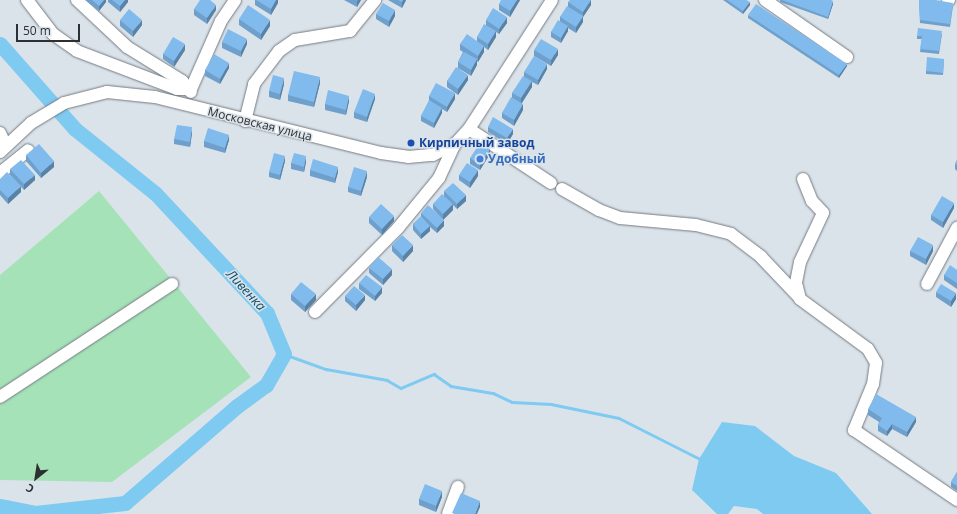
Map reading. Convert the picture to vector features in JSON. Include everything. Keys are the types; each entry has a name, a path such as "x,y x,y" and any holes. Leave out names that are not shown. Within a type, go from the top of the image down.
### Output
{"street":[{"path":"27,0 53,34 77,51 177,89 191,89"},
{"path":"77,0 127,47 191,89"},
{"path":"189,105 191,89 221,21 235,0"},
{"path":"245,121 254,84 279,51 295,40 350,31 375,0"},
{"name":"Московская улица","path":"315,312 402,223 439,178 454,144 468,129 552,0"},
{"path":"765,0 847,57"},
{"name":"Московская улица","path":"3,149 31,123 64,103 107,92 131,93 189,105 245,121 408,157 433,155 454,144"},
{"path":"468,129 551,183"},
{"path":"0,133 3,149"},
{"path":"0,173 28,150"},
{"path":"800,299 796,283 800,262 823,213 812,201 803,179"},
{"path":"562,189 599,210 620,218 696,225 731,234 761,257 800,299 868,349 876,363 873,384 854,430 957,500"},
{"path":"927,284 957,228"},
{"path":"0,397 172,284"},
{"path":"448,514 458,487"}],"green space":[{"path":"99,191 251,377 112,482 0,480 0,275"}],"water":[{"path":"722,422 755,426 794,456 836,473 872,514 763,514 757,509 734,506 728,514 717,514 692,490 699,459"}],"building":[{"path":"92,0 104,0 99,6"},
{"path":"112,0 125,0 120,6"},
{"path":"200,0 210,0 216,5 207,18 194,9"},
{"path":"256,0 276,0 271,9"},
{"path":"501,0 517,0 510,11 499,4"},
{"path":"570,0 591,0 583,12 568,2"},
{"path":"727,0 746,0 750,2 743,11"},
{"path":"782,0 831,0 833,1 828,17"},
{"path":"919,0 935,0 953,3 950,24 920,20"},
{"path":"383,3 395,10 389,21 376,14"},
{"path":"756,4 847,64 839,75 748,15"},
{"path":"248,5 270,20 261,34 239,19"},
{"path":"567,6 583,16 576,27 560,17"},
{"path":"493,8 507,17 499,29 486,20"},
{"path":"129,9 142,20 133,31 120,20"},
{"path":"558,20 568,26 561,38 551,32"},
{"path":"484,24 496,31 488,44 477,37"},
{"path":"918,28 942,31 939,51 920,49 922,36 917,36"},
{"path":"228,29 247,39 241,51 222,42"},
{"path":"467,34 484,46 478,56 460,44"},
{"path":"173,37 185,44 174,61 163,54"},
{"path":"541,39 558,49 551,60 534,50"},
{"path":"464,52 477,59 471,70 458,62"},
{"path":"214,54 229,63 220,79 205,70"},
{"path":"534,56 547,64 538,80 524,72"},
{"path":"927,57 944,59 943,73 926,71"},
{"path":"456,67 468,75 458,89 447,81"},
{"path":"294,71 320,77 314,102 288,95"},
{"path":"273,75 284,78 280,94 269,91"},
{"path":"523,76 532,81 521,98 512,93"},
{"path":"436,83 455,93 447,107 429,96"},
{"path":"363,89 375,94 367,117 354,112"},
{"path":"328,90 349,96 346,110 325,104"},
{"path":"511,97 523,104 514,120 502,113"},
{"path":"429,100 442,108 434,123 421,116"},
{"path":"493,117 513,129 507,138 488,127"},
{"path":"177,125 192,127 190,142 174,139"},
{"path":"208,128 229,135 225,148 204,141"},
{"path":"480,143 490,149 480,165 470,158"},
{"path":"39,144 54,161 41,173 26,155"},
{"path":"274,153 285,156 280,175 269,172"},
{"path":"294,153 306,156 304,167 291,163"},
{"path":"313,159 338,167 335,178 310,170"},
{"path":"21,160 35,175 24,184 10,169"},
{"path":"467,163 478,170 470,182 459,175"},
{"path":"354,167 367,171 361,191 348,187"},
{"path":"7,172 21,186 8,198 0,190 0,179"},
{"path":"453,183 466,195 457,204 444,191"},
{"path":"442,194 453,204 443,214 433,204"},
{"path":"942,196 954,203 943,222 931,215"},
{"path":"381,204 394,216 382,229 369,217"},
{"path":"428,205 444,220 437,228 421,213"},
{"path":"421,216 430,226 421,234 413,224"},
{"path":"402,235 413,245 403,256 392,245"},
{"path":"918,237 933,245 926,259 910,251"},
{"path":"378,257 392,269 383,279 369,268"},
{"path":"950,265 957,270 957,283 944,275"},
{"path":"366,275 382,287 375,296 359,283"},
{"path":"301,282 316,294 305,306 291,294"},
{"path":"941,284 956,293 951,301 936,292"},
{"path":"354,286 365,295 356,305 345,296"},
{"path":"876,394 916,417 907,432 892,424 887,431 878,425 882,418 868,409"},
{"path":"957,472 957,486 951,482"},
{"path":"425,484 442,491 436,506 419,499"},
{"path":"461,493 480,501 475,514 452,513"}],"waterway":[{"name":"Ливенка","path":"0,44 75,129 155,193 267,313 284,354 266,385 237,406 125,503 36,513 0,506"},
{"path":"284,354 326,369 387,380 401,388 434,374 451,386 493,393 512,402 551,404 619,418 700,459"}],"place":[{"name":"Кирпичный завод","path":"411,143"},
{"name":"Удобный","path":"480,159"}]}
